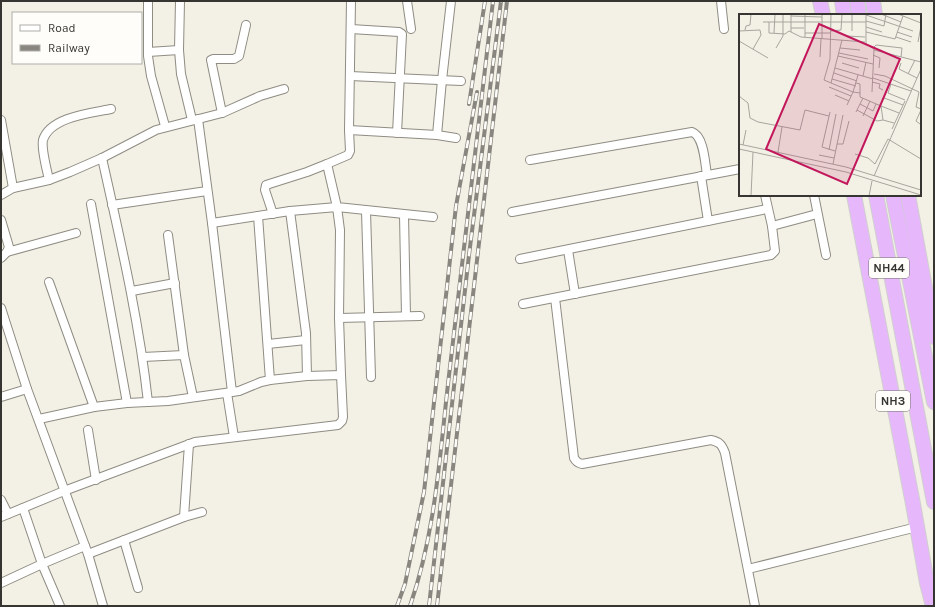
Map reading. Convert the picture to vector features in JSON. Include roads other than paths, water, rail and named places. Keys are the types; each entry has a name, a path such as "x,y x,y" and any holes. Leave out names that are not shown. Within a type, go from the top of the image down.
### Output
{"highway":[{"path":"820,1 823,14"},
{"path":"842,1 844,14"},
{"path":"857,1 859,14"},
{"path":"873,1 875,14"},
{"name":"NH3","path":"854,196 927,583 933,606"},
{"name":"NH44","path":"876,196 934,502"},
{"name":"NH44","path":"893,196 934,402"},
{"path":"908,196 934,337"},
{"path":"897,421 927,471"}],"street":[{"path":"148,1 148,52 151,76 165,126"},
{"path":"180,1 179,50 181,74 195,119 212,223 234,437"},
{"path":"272,214 266,185 307,172 349,154 351,1"},
{"path":"407,1 411,29"},
{"path":"437,135 451,1"},
{"path":"721,1 724,29"},
{"path":"222,113 211,60 234,59 239,56 246,25"},
{"path":"351,29 399,32 402,34 397,133"},
{"path":"148,52 179,50"},
{"path":"350,76 461,81"},
{"path":"1,195 13,188 49,180 102,158 146,134 165,126 222,113 260,96 284,89"},
{"path":"49,180 43,141 50,129 60,122 72,117 111,109"},
{"path":"1,120 13,188"},
{"path":"349,130 437,135 456,138"},
{"path":"530,160 692,132 696,133 700,139 708,221"},
{"path":"102,158 132,292 143,357 148,402"},
{"path":"1,500 4,515 189,444 341,424 343,417 340,375 339,318 340,230 337,207 327,164"},
{"path":"512,212 739,169"},
{"path":"112,205 207,191"},
{"path":"523,304 771,256 775,251 772,226 765,196"},
{"path":"814,196 826,255"},
{"path":"91,204 127,403"},
{"path":"212,223 290,211 337,207 433,217"},
{"path":"520,259 767,209"},
{"path":"290,211 306,340 307,376"},
{"path":"366,211 371,377"},
{"path":"772,226 817,214"},
{"path":"404,215 406,316"},
{"path":"258,216 270,380"},
{"path":"1,220 8,245 4,255"},
{"path":"4,255 76,233"},
{"path":"168,235 184,355 193,397"},
{"path":"568,250 575,294"},
{"path":"50,282 94,407"},
{"path":"132,292 175,283"},
{"path":"555,298 574,458 578,463 582,464 711,440 718,442 722,446 724,453 755,606"},
{"path":"1,308 27,389 86,550 103,606"},
{"path":"339,318 420,316"},
{"path":"268,344 306,340"},
{"path":"143,357 184,355"},
{"path":"39,419 94,407 193,397 247,389 261,382 270,380 307,376 340,375"},
{"path":"1,397 27,389"},
{"path":"88,430 96,480"},
{"path":"184,517 189,444"},
{"path":"23,508 42,564 60,606"},
{"path":"1,583 42,564 124,540 184,517 202,512"},
{"path":"748,569 917,527"},
{"path":"124,540 138,588"}],"railway":[{"path":"469,104 485,1"},
{"path":"410,606 426,547 436,488 493,1"},
{"path":"429,606 469,255 501,1"},
{"path":"437,606 507,1"},
{"path":"397,606 405,584 424,492 456,206 477,92"}]}
